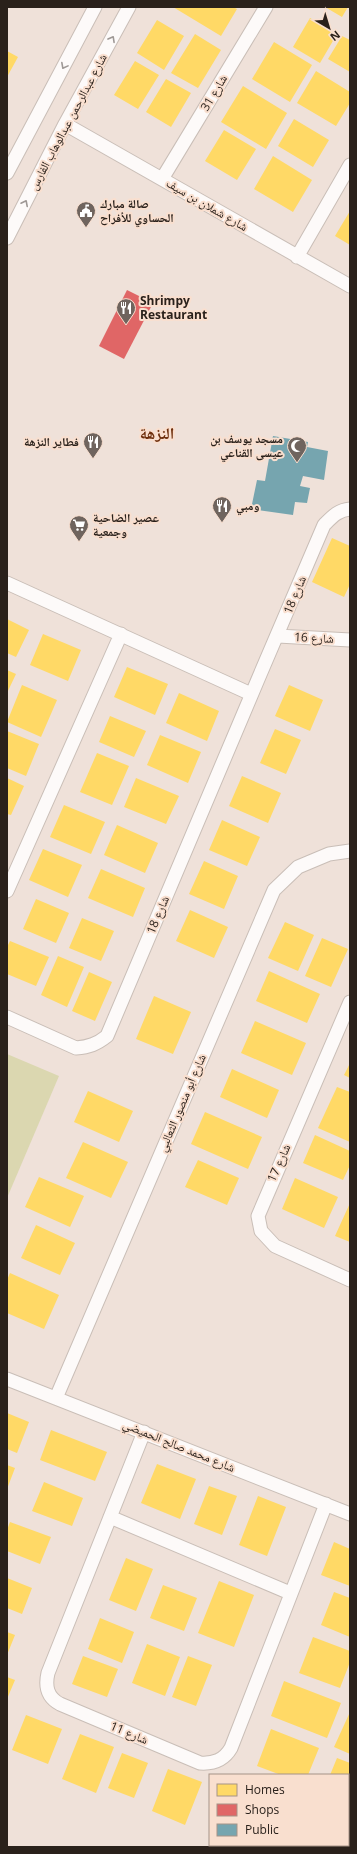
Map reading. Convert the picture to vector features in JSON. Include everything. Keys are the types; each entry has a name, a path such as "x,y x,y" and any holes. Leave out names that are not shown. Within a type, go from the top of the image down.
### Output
{"street":[{"path":"7,173 95,7"},
{"name":"شارع عبدالرحمن عبدالوهاب الفارس","path":"7,238 65,124 129,7"},
{"name":"شارع 31","path":"162,179 266,7"},
{"name":"شارع شملان بن سيف","path":"65,124 350,286"},
{"path":"297,257 350,165"},
{"name":"شارع 18","path":"7,1017 76,1048 99,1042 107,1036 324,525 333,515 344,509 350,509"},
{"path":"7,583 251,694"},
{"path":"7,891 121,634"},
{"name":"شارع 16","path":"278,636 350,640"},
{"name":"شارع أبو منصور الثعالبي","path":"56,1398 274,890 298,867 328,854 350,851"},
{"name":"شارع 17","path":"350,1002 258,1216 261,1231 275,1246 350,1280"},
{"name":"شارع محمد صالح الحميضي","path":"7,1379 350,1514"},
{"name":"شارع 11","path":"144,1432 48,1673 46,1684 53,1699 60,1704 200,1763 213,1763 219,1761 231,1748 290,1593 326,1504"},
{"path":"110,1517 290,1593"}],"shaded area":[{"path":"7,1054 59,1076 7,1198"}],"building: Homes":[{"path":"173,7 233,7 237,9 221,36"},
{"path":"325,7 348,7 342,17"},
{"path":"310,18 337,34 320,63 293,47"},
{"path":"157,20 184,36 164,70 137,53"},
{"path":"195,34 221,50 198,88 171,73"},
{"path":"342,36 350,40 350,72 328,59"},
{"path":"274,42 312,65 290,102 252,79"},
{"path":"7,51 18,57 7,77"},
{"path":"135,61 159,75 138,109 114,95"},
{"path":"316,71 350,92 350,103 336,126 297,103"},
{"path":"166,79 191,93 171,127 146,112"},
{"path":"243,86 287,113 266,149 221,122"},
{"path":"294,119 329,140 313,167 278,146"},
{"path":"224,130 256,149 237,180 205,161"},
{"path":"273,156 312,180 293,212 254,189"},
{"path":"350,211 350,245 335,236"},
{"path":"332,538 350,546 350,584 344,597 312,582"},
{"path":"7,619 29,630 16,657 7,653"},
{"path":"43,634 81,650 68,681 30,665"},
{"path":"127,667 168,684 155,715 114,697"},
{"path":"7,670 16,674 7,693"},
{"path":"22,685 57,700 41,737 7,722"},
{"path":"289,685 323,700 310,731 275,716"},
{"path":"179,693 219,711 207,741 166,723"},
{"path":"110,716 146,731 134,757 99,742"},
{"path":"275,729 301,740 286,774 260,763"},
{"path":"7,731 39,744 26,776 7,768"},
{"path":"160,735 201,752 188,783 147,765"},
{"path":"97,753 129,766 112,805 80,792"},
{"path":"242,776 281,793 268,823 229,806"},
{"path":"7,778 24,786 11,815 7,814"},
{"path":"136,778 179,796 166,824 124,807"},
{"path":"64,805 105,822 91,854 50,837"},
{"path":"222,820 260,837 247,866 209,850"},
{"path":"117,825 158,843 145,873 104,855"},
{"path":"43,849 82,865 68,897 29,880"},
{"path":"204,861 238,876 224,909 189,894"},
{"path":"101,869 145,888 133,917 88,898"},
{"path":"36,899 69,913 56,943 23,929"},
{"path":"190,910 228,927 214,958 176,941"},
{"path":"82,918 114,931 101,961 69,948"},
{"path":"285,922 314,935 298,971 268,958"},
{"path":"322,938 348,949 331,987 305,976"},
{"path":"10,941 49,957 36,986 7,974 7,947"},
{"path":"58,956 84,967 67,1007 41,995"},
{"path":"269,971 320,994 307,1023 256,1001"},
{"path":"89,972 112,982 95,1021 72,1011"},
{"path":"154,996 191,1012 173,1054 136,1039"},
{"path":"255,1021 306,1043 292,1075 241,1053"},
{"path":"350,1063 350,1078 344,1075"},
{"path":"232,1069 279,1090 267,1118 220,1097"},
{"path":"337,1087 350,1092 350,1142 318,1128"},
{"path":"88,1091 133,1111 119,1142 74,1122"},
{"path":"205,1112 262,1137 248,1169 191,1144"},
{"path":"315,1135 350,1151 350,1165 343,1180 303,1163"},
{"path":"83,1142 128,1162 111,1198 66,1178"},
{"path":"198,1160 239,1178 227,1205 185,1187"},
{"path":"39,1177 84,1196 70,1227 25,1207"},
{"path":"295,1178 338,1197 324,1228 282,1209"},
{"path":"350,1203 350,1242 335,1236"},
{"path":"36,1225 75,1243 60,1275 21,1258"},
{"path":"10,1273 59,1295 44,1329 7,1313 7,1280"},
{"path":"7,1413 29,1422 17,1453 7,1449"},
{"path":"51,1430 107,1452 95,1481 40,1460"},
{"path":"157,1464 196,1479 180,1519 141,1503"},
{"path":"7,1465 15,1468 7,1489"},
{"path":"44,1482 83,1498 72,1526 32,1511"},
{"path":"209,1486 237,1496 222,1535 194,1524"},
{"path":"258,1496 286,1507 267,1556 239,1545"},
{"path":"10,1522 51,1537 40,1564 7,1551 7,1530"},
{"path":"334,1542 350,1549 350,1586 321,1575"},
{"path":"126,1558 153,1569 136,1611 109,1600"},
{"path":"7,1578 32,1588 22,1614 7,1608"},
{"path":"219,1581 254,1595 234,1647 198,1633"},
{"path":"163,1585 197,1598 184,1631 150,1618"},
{"path":"334,1592 350,1598 350,1637 321,1625"},
{"path":"100,1618 134,1632 122,1663 88,1649"},
{"path":"7,1632 15,1635 7,1655"},
{"path":"313,1637 350,1651 350,1662 340,1688 299,1673"},
{"path":"147,1644 180,1657 165,1696 132,1683"},
{"path":"83,1656 118,1669 107,1697 72,1684"},
{"path":"188,1656 212,1665 196,1706 172,1697"},
{"path":"7,1677 15,1680 7,1699"},
{"path":"284,1681 341,1703 327,1738 271,1716"},
{"path":"350,1712 350,1754 334,1747"},
{"path":"26,1715 62,1729 48,1764 12,1750"},
{"path":"271,1729 319,1748 308,1774 278,1774 257,1766"},
{"path":"80,1734 114,1747 96,1793 62,1779"},
{"path":"122,1753 148,1763 134,1798 108,1788"},
{"path":"337,1758 350,1763 350,1804 349,1774 330,1774"},
{"path":"168,1769 202,1782 185,1825 152,1811"},
{"path":"350,1815 350,1847 315,1846 349,1846"}],"building: Shops":[{"name":"Shrimpy Restaurant","path":"127,290 153,303 124,359 99,346"}],"building: Public":[{"name":"مسجد يوسف بن عيسى القناعي","path":"273,436 308,442 307,447 328,451 324,480 303,476 300,486 310,488 307,503 295,502 293,515 251,509 257,480 265,481"}],"place":[{"name":"صالة مبارك الحساوي للأفراح","path":"86,228"},
{"name":"Shrimpy Restaurant","path":"126,325"},
{"name":"فطاير النزهة","path":"93,459"},
{"name":"مسجد يوسف بن عيسى القناعي","path":"297,463"},
{"name":"ومبي","path":"222,523"},
{"name":"عصير الضاحية وجمعية","path":"79,542"}],"district":[{"name":"النزهة","path":"157,433"}]}
